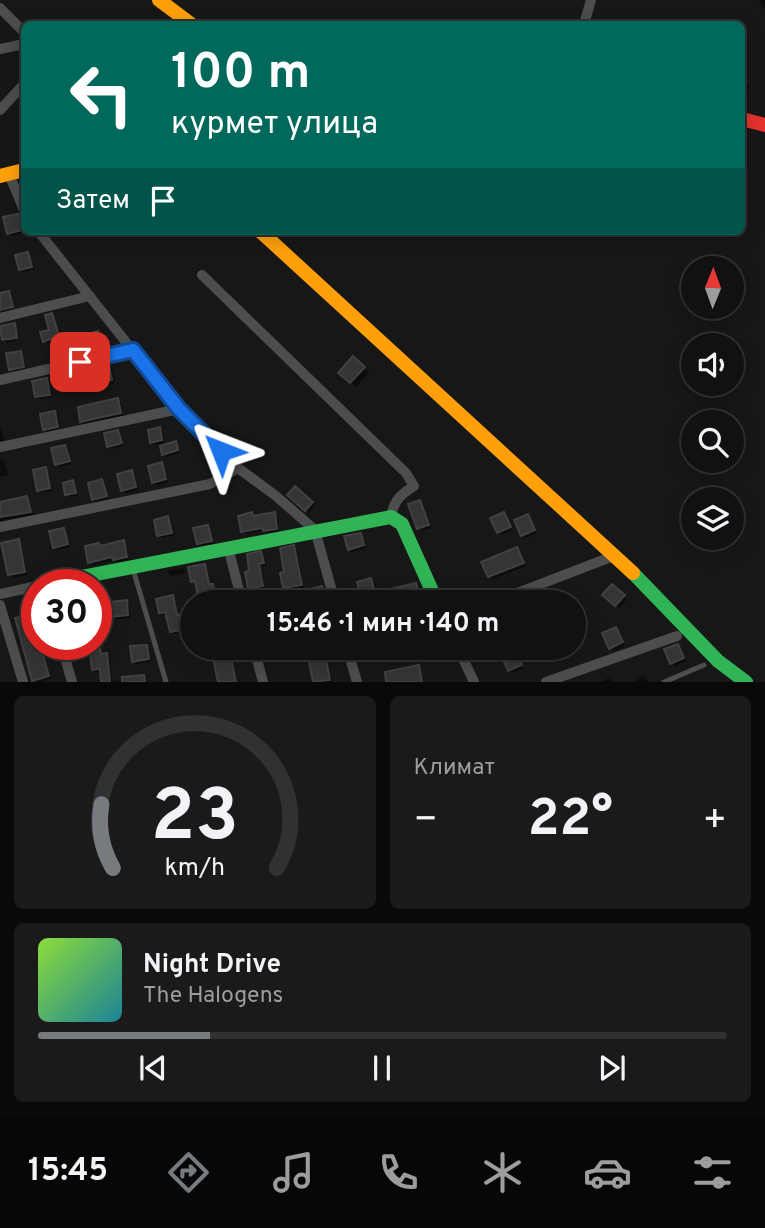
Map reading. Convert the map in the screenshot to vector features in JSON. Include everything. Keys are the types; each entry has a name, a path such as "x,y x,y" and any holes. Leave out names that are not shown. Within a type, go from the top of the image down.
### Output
{"street":[{"path":"159,0 187,21"},
{"path":"585,21 591,0"},
{"path":"0,8 21,29"},
{"path":"0,49 21,45"},
{"path":"0,110 21,88"},
{"path":"745,119 764,121"},
{"path":"5,175 21,204"},
{"path":"41,235 179,409 238,468 316,530 332,590"},
{"path":"264,235 616,555 718,661 746,682"},
{"path":"202,275 406,473 414,486 399,495 391,517"},
{"path":"0,318 90,296"},
{"path":"0,380 133,350"},
{"path":"0,447 179,409"},
{"path":"0,527 210,484 238,468"},
{"path":"112,570 391,517 401,524 431,590"},
{"path":"228,547 239,590"},
{"path":"525,590 616,555"},
{"path":"0,594 21,589"},
{"path":"0,604 23,682"},
{"path":"546,682 677,636"},
{"path":"66,660 72,682"},
{"path":"257,660 263,682"},
{"path":"350,660 356,682"},
{"path":"464,660 474,682"}],"lane":[{"path":"132,566 166,682"},
{"path":"664,682 704,664"}],"building":[{"path":"18,214 21,230 7,234 3,217"},
{"path":"28,252 32,267 19,270 15,255"},
{"path":"9,291 13,307 0,310 0,293"},
{"path":"52,313 59,336 43,342 40,332 49,330 45,315"},
{"path":"15,323 17,338 2,340 0,326"},
{"path":"98,331 103,349 61,355 59,339"},
{"path":"21,351 24,367 9,370 6,353"},
{"path":"353,356 365,367 350,383 338,373"},
{"path":"109,364 112,380 73,387 71,372"},
{"path":"47,378 50,395 35,397 32,381"},
{"path":"118,398 121,413 80,422 78,407"},
{"path":"55,411 58,427 43,430 40,414"},
{"path":"160,427 162,440 150,443 148,430"},
{"path":"118,430 122,443 107,447 104,433"},
{"path":"176,441 178,450 162,455 160,446"},
{"path":"65,445 70,461 55,465 51,448"},
{"path":"162,462 166,479 152,483 148,466"},
{"path":"46,467 50,488 37,491 33,470"},
{"path":"132,470 136,487 121,491 117,474"},
{"path":"102,479 107,496 92,500 88,483"},
{"path":"73,480 76,493 65,495 63,483"},
{"path":"295,486 313,502 305,511 287,495"},
{"path":"27,496 31,512 0,517 0,502"},
{"path":"420,500 429,525 417,529 408,504"},
{"path":"252,512 253,516 275,512 277,529 263,531 262,528 241,532 238,516"},
{"path":"504,512 511,527 497,533 490,518"},
{"path":"528,514 535,530 521,536 514,520"},
{"path":"168,516 172,533 157,536 154,520"},
{"path":"208,525 212,541 197,544 193,528"},
{"path":"64,528 68,544 53,548 49,531"},
{"path":"361,533 364,545 348,550 344,536"},
{"path":"19,539 24,569 21,569 21,573 8,575 1,543"},
{"path":"124,540 127,557 113,560 112,557 88,563 85,546 99,543 100,546"},
{"path":"294,545 302,585 283,588 280,573 284,572 280,548"},
{"path":"517,547 524,563 488,577 481,562"},
{"path":"261,551 264,563 259,564 263,586 248,589 245,572 249,571 247,554"},
{"path":"205,564 209,584 213,584 214,590 197,590 195,581 191,582 188,567"},
{"path":"371,578 374,590 359,590 357,582"},
{"path":"416,583 418,590 386,590"},
{"path":"612,584 625,595 615,606 602,595"},
{"path":"322,586 323,590 306,590"},
{"path":"173,595 177,615 180,614 180,630 170,632 165,612 159,613 156,599"},
{"path":"127,600 128,615 112,617 112,602"},
{"path":"21,617 21,640 15,618"},
{"path":"616,627 623,642 609,649 602,633"},
{"path":"678,644 684,658 670,664 664,649"},
{"path":"147,645 149,659 132,662 130,646"},
{"path":"26,660 44,660 49,676 32,681"},
{"path":"91,660 108,660 110,682 101,682 100,669 92,670"},
{"path":"213,660 231,660 236,682 218,682"},
{"path":"308,660 326,660 330,680 313,682"},
{"path":"503,660 520,660 522,665 508,671"},
{"path":"419,665 422,682 386,682 385,672"},
{"path":"144,675 145,682 122,682 122,677"}],"traffic: fast":[{"path":"112,571 391,517 402,524 432,590"},
{"path":"633,573 718,661 746,682"}],"traffic: slow":[{"path":"159,0 187,21"},
{"path":"0,176 21,171"},
{"path":"264,235 633,573"}],"traffic: jam":[{"path":"745,120 765,125"}],"route":[{"path":"80,362 133,350 179,409 221,451"}]}
